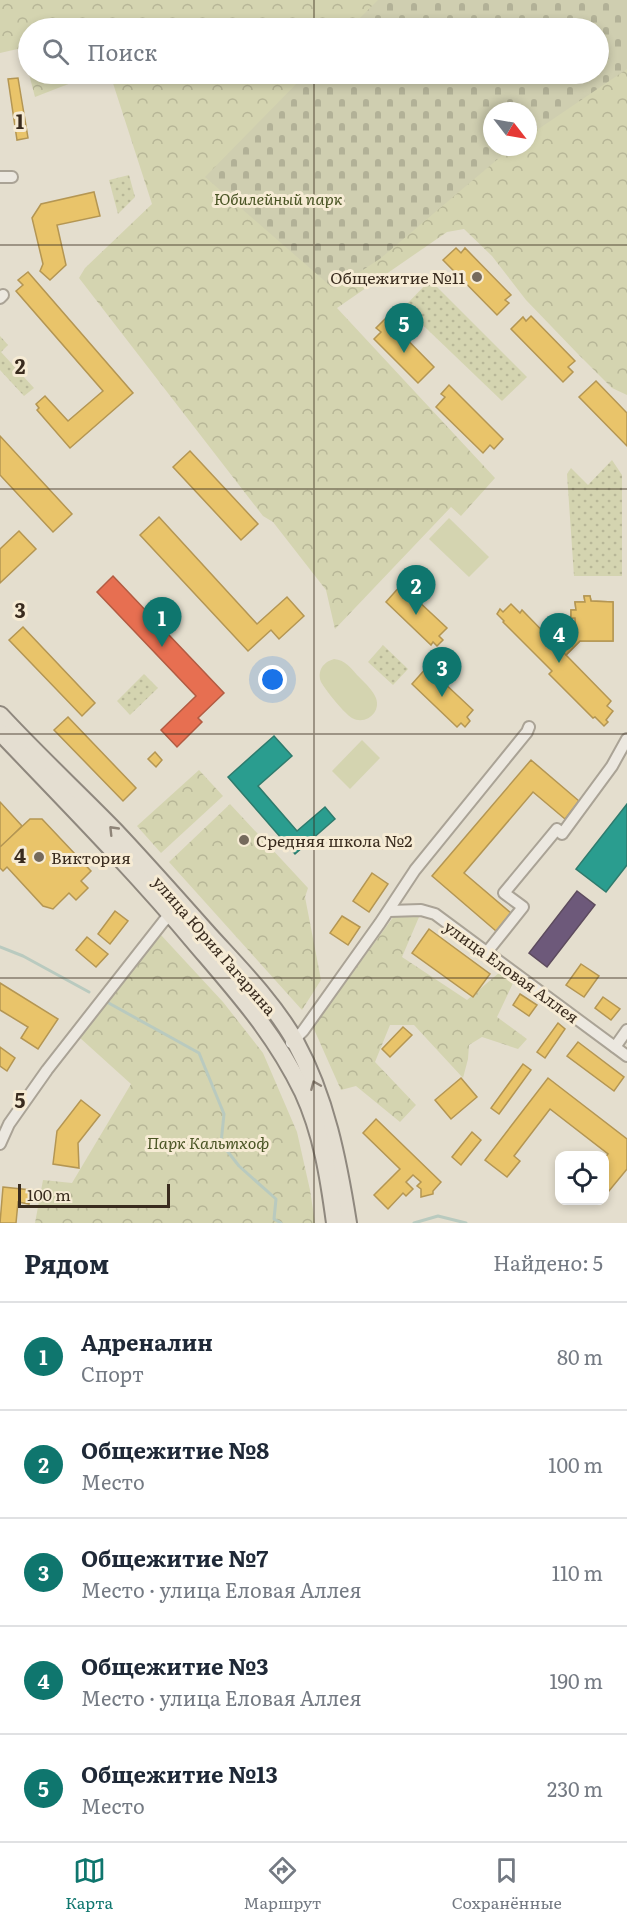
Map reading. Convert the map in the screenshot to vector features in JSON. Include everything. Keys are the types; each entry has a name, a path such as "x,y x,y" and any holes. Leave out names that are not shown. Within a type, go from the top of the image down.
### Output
{"main road":[{"name":"улица Юрия Гагарина","path":"0,715 114,831 176,909"},
{"name":"улица Юрия Гагарина","path":"0,732 120,856 242,971 271,1008 288,1045 303,1093 319,1133 335,1223"},
{"name":"улица Юрия Гагарина","path":"288,1045 317,1088 340,1170 348,1223"}],"street":[{"path":"0,177 12,177"},
{"path":"288,1045 303,1031 415,870 529,727"},
{"path":"487,952 523,908 504,893 557,830 562,834 612,766 627,739"},
{"path":"0,1144 9,1124 47,1070 176,909"},
{"name":"улица Еловая Аллея","path":"389,910 421,910 435,914 627,1056"},
{"path":"615,1047 627,1030"}],"green space":[{"name":"Юбилейный парк","path":"0,0 627,0 627,395 612,388 577,353 526,300 492,256 464,229 447,232 337,308 495,478 461,516 451,507 335,629 326,590 273,522 263,516 79,278 85,268 152,204 113,84 609,84 609,18 18,18 18,49 0,53"},
{"path":"378,0 627,0 627,69 609,81 609,18 360,18"},
{"path":"32,84 68,84 35,97"},
{"path":"296,84 605,84 537,130 537,102 483,102 483,156 501,156 381,258 334,289 205,177"},
{"path":"129,175 135,197 118,214 109,180"},
{"path":"430,280 527,377 502,401 404,307"},
{"path":"0,336 8,345 1,352 34,388 24,396 0,370"},
{"path":"612,460 622,475 622,576 574,576 567,474 571,468 588,485"},
{"path":"449,518 489,557 469,577 429,539"},
{"path":"383,645 408,669 393,685 368,662"},
{"path":"334,659 347,664 375,696 377,707 368,719 357,720 348,715 335,702 321,682 322,668"},
{"path":"144,674 158,688 130,715 117,701"},
{"path":"362,740 380,758 350,789 332,771"},
{"path":"199,770 223,796 161,853 137,826"},
{"path":"230,804 308,888 305,897 321,980 302,1010 169,862"},
{"path":"394,916 419,917 402,957 467,1000 500,972 514,981 497,1017 527,1039 518,1049 482,1037 469,1045 463,1078 414,1025 390,1025 375,1062 416,1105 400,1122 356,1086 341,1090 313,1027"},
{"name":"Парк Кальтхоф","path":"161,935 223,1002 263,1053 297,1132 315,1223 35,1223 43,1180 72,1183 131,1084 79,1037"}],"building: Жильё":[{"path":"18,78 28,138 17,140 8,79"},
{"path":"94,192 100,216 57,225 66,265 50,280 40,271 43,264 32,218 41,204"},
{"name":"Общежитие №11","path":"456,248 461,253 465,248 511,295 505,300 509,303 497,315 443,260"},
{"path":"28,272 133,393 70,448 37,410 39,408 36,404 45,396 68,421 103,391 16,291 23,285 18,280"},
{"path":"531,316 575,361 568,367 573,372 563,382 511,329 523,317 526,321"},
{"path":"386,318 434,367 418,383 374,339 381,332 376,328"},
{"path":"596,381 627,413 627,446 579,397"},
{"path":"449,385 503,439 494,449 490,445 483,453 436,407 445,397 441,394"},
{"path":"0,436 72,514 53,532 0,475"},
{"path":"190,451 258,524 241,540 173,467"},
{"path":"159,517 257,624 287,597 304,616 279,639 271,630 248,651 140,535"},
{"path":"19,531 36,549 0,583 0,549"},
{"path":"401,585 447,628 439,636 443,640 437,646 433,642 431,645 386,602"},
{"path":"584,596 590,596 591,601 613,602 613,641 580,641 566,655 611,701 607,706 613,711 604,726 549,674 552,671 497,614 500,609 503,612 511,604 520,613 522,610 560,649 576,632 575,618 571,618 571,610 576,610 575,602 585,602"},
{"path":"584,596 590,596 591,601 613,602 613,641 580,641 566,655 560,649 576,632 575,618 571,618 571,610 576,610 575,602 585,602"},
{"path":"23,627 95,703 82,716 9,640"},
{"path":"427,667 473,710 467,717 470,721 465,727 461,723 457,727 412,684"},
{"path":"68,717 136,788 123,801 54,730"},
{"path":"155,752 162,760 156,767 148,759"},
{"path":"531,760 579,801 565,819 533,792 464,873 511,913 496,931 432,876"},
{"path":"0,802 22,826 1,847 0,846"},
{"name":"Виктория","path":"30,819 42,819 91,871 81,881 88,888 76,900 69,893 53,909 43,906 7,867 3,871 0,868 0,847"},
{"path":"372,873 388,884 369,912 353,901"},
{"path":"115,911 128,921 110,944 98,934"},
{"path":"342,916 360,927 348,945 330,933"},
{"path":"429,929 490,974 473,997 412,953"},
{"path":"87,937 108,954 96,967 76,950"},
{"path":"581,964 599,976 584,997 566,985"},
{"path":"0,983 58,1019 38,1049 21,1038 28,1027 0,1010"},
{"path":"520,994 537,1005 529,1016 513,1005"},
{"path":"603,997 620,1009 611,1020 595,1008"},
{"path":"558,1023 565,1029 545,1058 537,1052"},
{"path":"403,1027 412,1035 390,1057 382,1049"},
{"path":"578,1042 624,1077 614,1091 567,1056"},
{"path":"0,1047 15,1058 7,1071 0,1066"},
{"path":"523,1064 531,1070 499,1114 491,1108"},
{"path":"461,1078 477,1097 451,1119 435,1100"},
{"path":"548,1078 627,1139 627,1169 609,1191 609,1151 604,1151 550,1109 514,1156 520,1161 507,1177 485,1160"},
{"path":"81,1100 100,1115 78,1143 79,1168 53,1164 57,1131"},
{"path":"376,1119 441,1182 433,1194 421,1197 421,1189 417,1186 421,1182 413,1175 406,1182 413,1189 406,1196 403,1193 388,1209 374,1195 400,1169 363,1133"},
{"path":"472,1132 481,1140 461,1165 452,1157"},
{"path":"3,1187 31,1190 29,1204 18,1202 16,1223 0,1223"}],"building: Торговля":[{"path":"113,576 224,693 198,718 202,722 177,747 161,730 196,696 97,592"}],"building: Офисы":[{"path":"577,891 595,905 547,967 529,953"}],"building: Школы":[{"path":"274,736 292,756 258,786 297,831 325,807 335,819 295,854 228,777"},
{"path":"627,804 627,865 606,892 576,869"}],"waterway":[{"path":"0,947 23,956 89,992"},
{"path":"105,1001 199,1053 224,1114 221,1143 239,1166 276,1199 274,1219 281,1223"},
{"path":"414,1223 438,1216 466,1223"}],"place":[{"name":"Общежитие №11","path":"477,277"},
{"name":"Общежитие №13","path":"404,353"},
{"name":"Общежитие №8","path":"416,615"},
{"name":"Адреналин","path":"162,647"},
{"name":"Общежитие №3","path":"559,663"},
{"name":"Общежитие №7","path":"442,697"},
{"name":"Средняя школа №2","path":"244,840"},
{"name":"Виктория","path":"39,857"}]}
